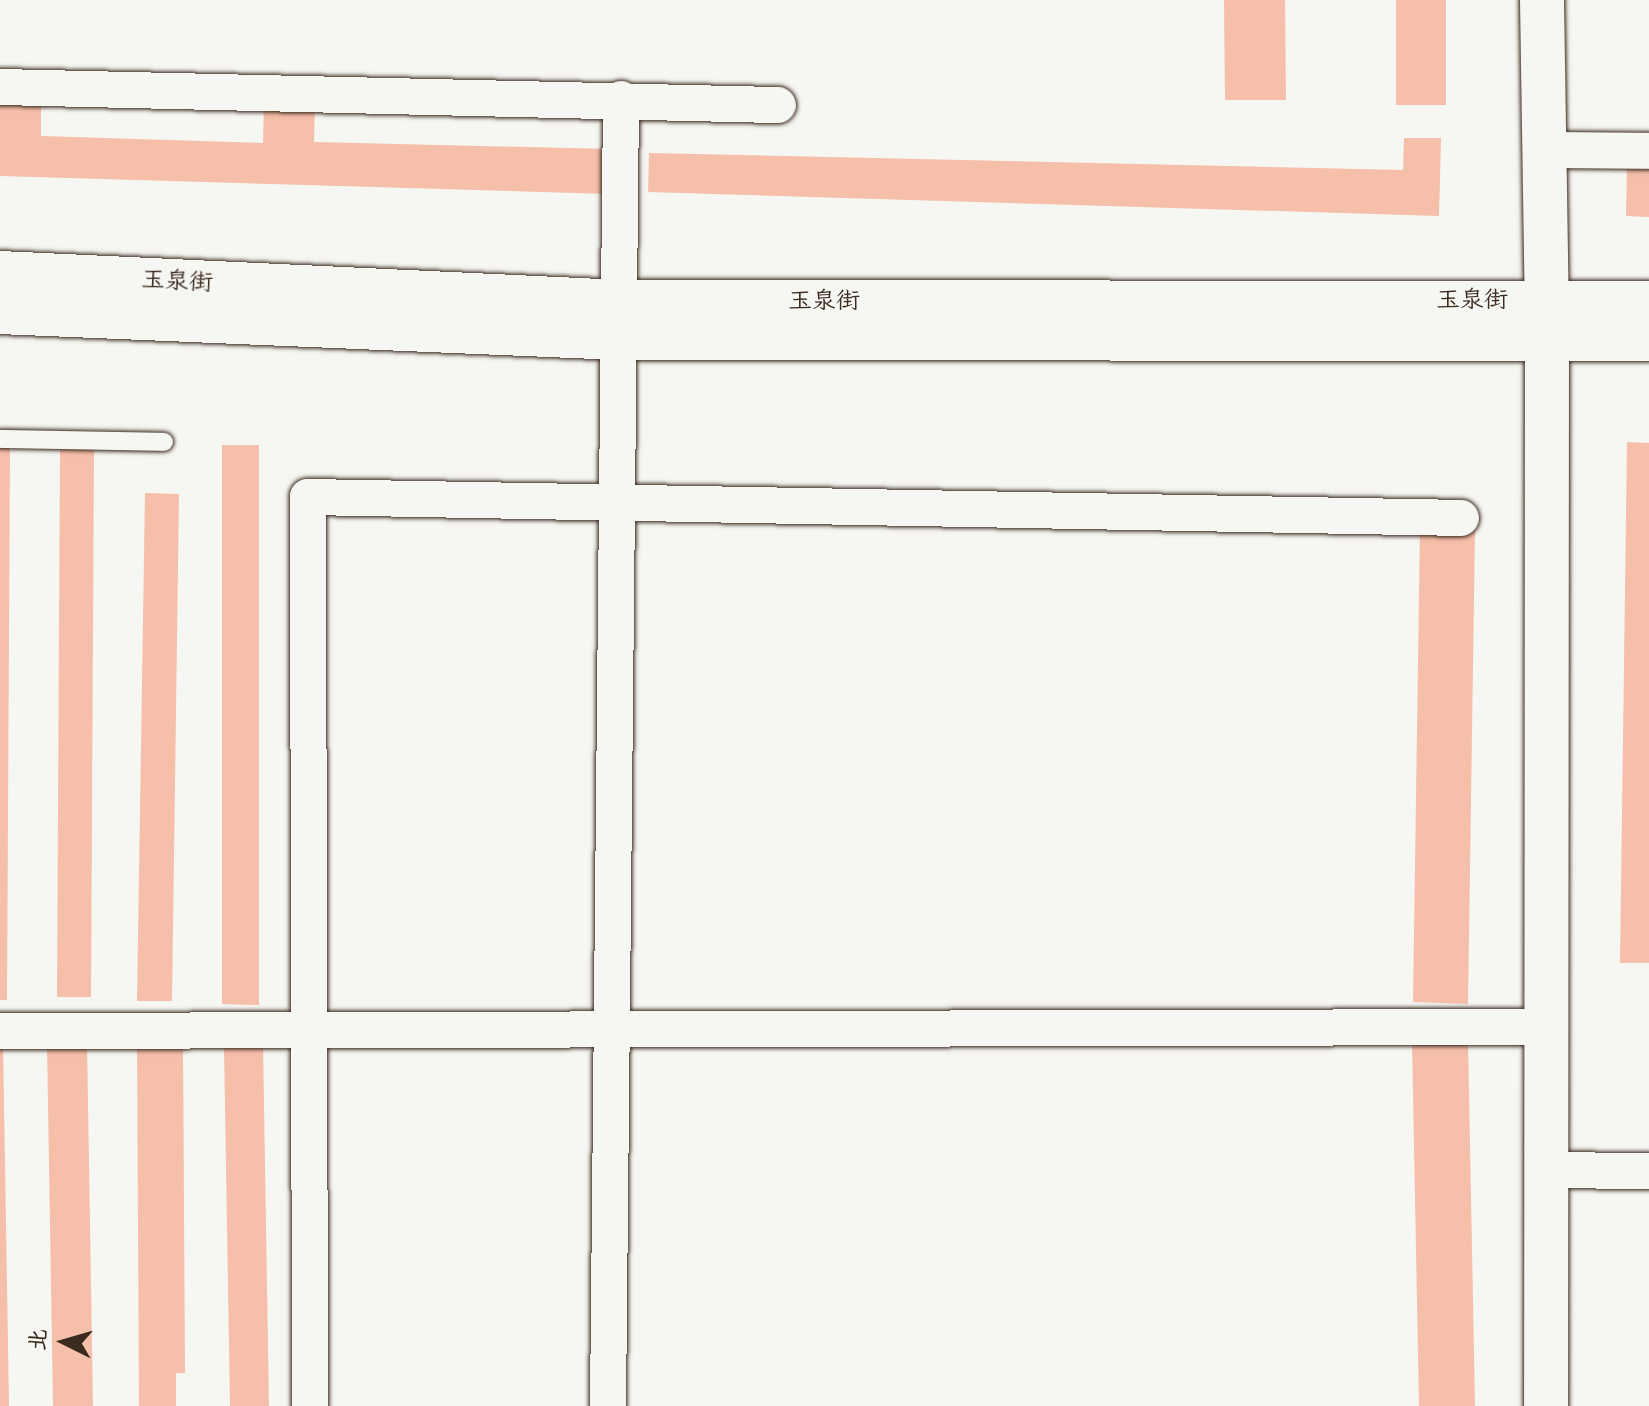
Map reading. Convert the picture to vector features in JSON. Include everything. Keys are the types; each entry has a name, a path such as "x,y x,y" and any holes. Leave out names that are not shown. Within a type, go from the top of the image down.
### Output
{"main road":[{"path":"1542,0 1547,319 1546,1406"},
{"name":"玉泉街","path":"0,273 621,320"},
{"name":"玉泉街","path":"0,312 621,320 1547,319 1649,303"},
{"name":"玉泉街","path":"1547,319 1649,339"}],"street":[{"path":"0,87 778,105"},
{"path":"608,1406 609,1029 621,320 621,99"},
{"path":"1544,150 1649,151"},
{"path":"310,1406 308,497 1461,518"},
{"path":"0,1031 1547,1027"},
{"path":"1547,1170 1649,1171"}],"lane":[{"path":"0,439 164,442"}],"building":[{"path":"1224,0 1285,0 1286,100 1225,100"},
{"path":"1396,0 1446,0 1446,105 1396,105"},
{"path":"0,96 41,97 41,136 263,143 264,101 315,103 314,142 609,149 608,194 0,176"},
{"path":"1404,138 1441,138 1439,216 648,192 649,153 1403,170"},
{"path":"1627,163 1649,163 1649,217 1626,216"},
{"path":"1627,442 1649,443 1649,963 1620,963"},
{"path":"222,445 259,445 259,1005 222,1004"},
{"path":"0,446 10,446 7,1000 0,1000"},
{"path":"60,447 94,447 91,997 57,997"},
{"path":"145,493 179,494 172,1001 137,1001"},
{"path":"1420,528 1475,529 1468,1004 1413,1002"},
{"path":"1468,1040 1475,1406 1419,1406 1412,1041"},
{"path":"183,1042 185,1373 176,1373 176,1406 139,1406 137,1043"},
{"path":"0,1043 3,1043 9,1406 0,1406"},
{"path":"47,1043 87,1043 93,1406 53,1406"},
{"path":"263,1045 269,1406 230,1406 224,1046"}]}
